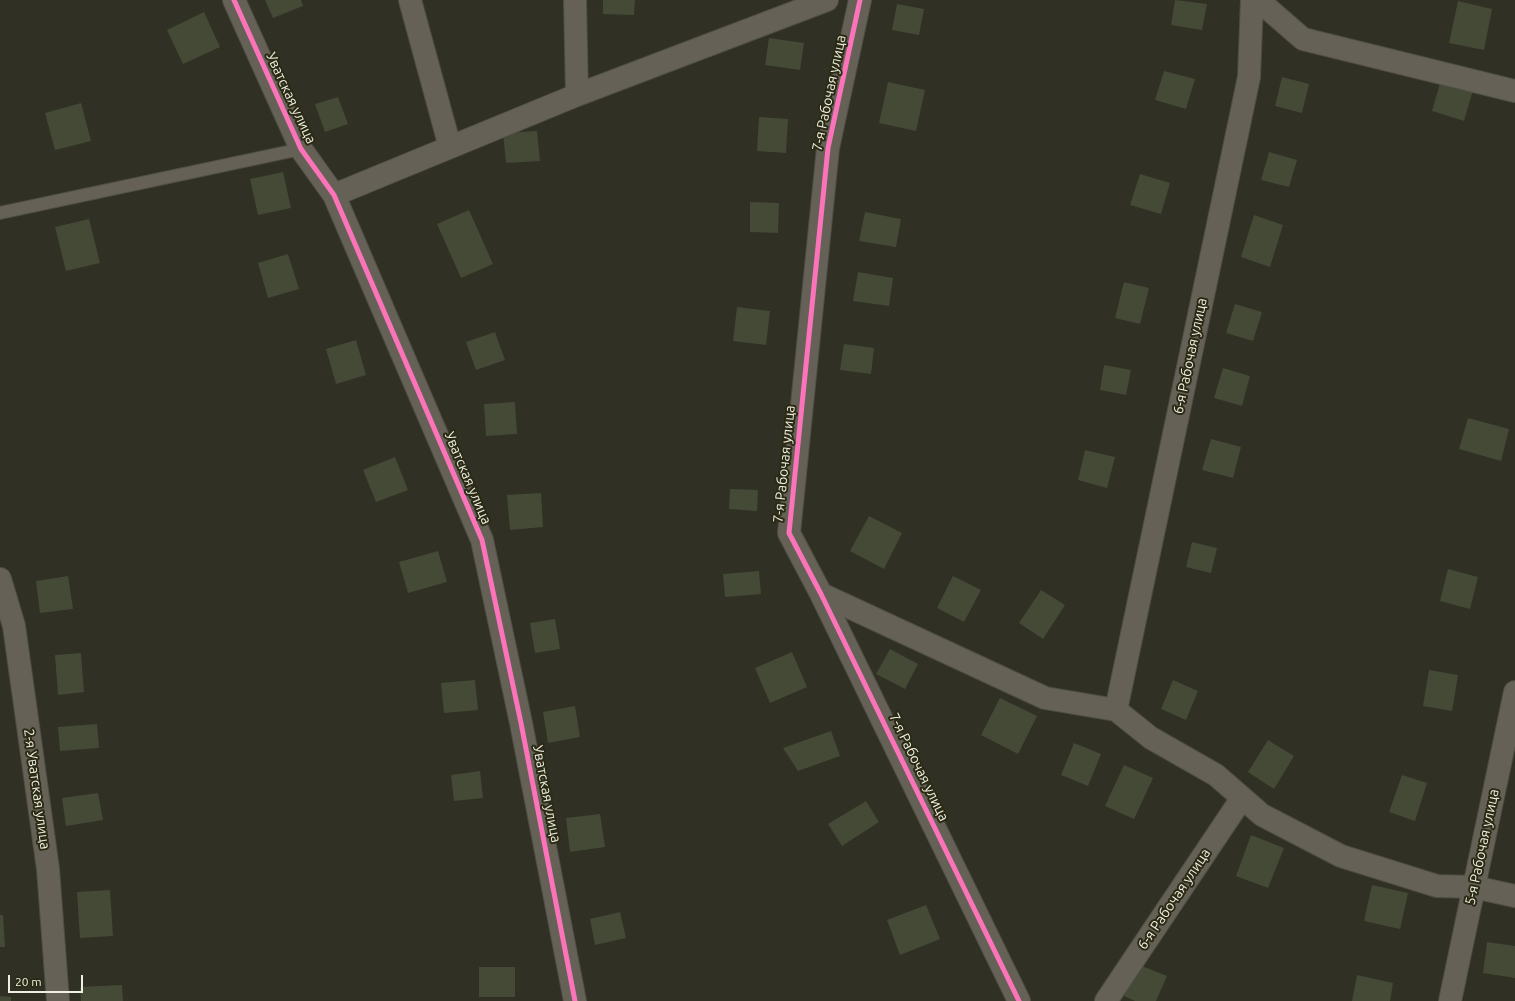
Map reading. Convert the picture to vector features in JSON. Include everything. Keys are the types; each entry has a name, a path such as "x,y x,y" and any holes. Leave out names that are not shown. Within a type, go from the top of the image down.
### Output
{"street":[{"name":"Уватская улица","path":"234,0 300,149 334,195 482,540 521,723 575,1001"},
{"path":"410,0 450,147"},
{"path":"575,0 577,95"},
{"path":"334,195 577,95 827,0"},
{"name":"7-я Рабочая улица","path":"860,0 828,148 789,533 821,594 1019,1001"},
{"name":"6-я Рабочая улица","path":"1116,710 1249,77 1252,0"},
{"path":"1258,0 1303,38 1515,91"},
{"name":"2-я Уватская улица","path":"0,579 14,626 48,869 58,1001"},
{"path":"821,594 1044,698 1116,710 1151,738 1216,775 1262,815 1341,856 1437,886 1474,887 1515,896"},
{"name":"5-я Рабочая улица","path":"1450,1001 1515,692"},
{"name":"6-я Рабочая улица","path":"1106,1001 1242,798"}],"lane":[{"path":"0,213 300,149"}],"building":[{"path":"265,0 301,0 303,6 273,18"},
{"path":"603,0 635,0 634,15 603,14"},
{"path":"1175,0 1207,4 1202,30 1171,25"},
{"path":"1458,1 1492,9 1484,50 1449,43"},
{"path":"897,4 924,9 919,35 892,30"},
{"path":"204,12 220,47 183,64 167,30"},
{"path":"769,38 804,43 800,70 765,65"},
{"path":"1164,71 1195,79 1186,109 1155,100"},
{"path":"1282,77 1309,84 1302,113 1275,106"},
{"path":"1441,80 1473,90 1464,121 1432,111"},
{"path":"888,82 925,90 916,131 879,123"},
{"path":"338,97 348,124 325,132 315,104"},
{"path":"81,103 91,141 55,150 45,113"},
{"path":"759,117 788,119 786,153 757,151"},
{"path":"537,131 540,161 506,163 503,133"},
{"path":"1269,152 1297,160 1289,187 1261,180"},
{"path":"283,172 291,208 258,215 250,179"},
{"path":"1140,174 1170,183 1161,214 1130,205"},
{"path":"750,202 779,203 778,233 750,232"},
{"path":"469,210 493,264 461,278 437,224"},
{"path":"865,212 901,219 896,247 859,241"},
{"path":"1254,215 1283,225 1270,267 1241,257"},
{"path":"89,219 100,263 66,271 55,227"},
{"path":"288,254 299,289 268,298 258,263"},
{"path":"858,272 893,278 889,306 853,301"},
{"path":"1124,282 1149,288 1140,324 1115,318"},
{"path":"1235,304 1262,312 1253,341 1226,333"},
{"path":"737,307 770,311 766,345 733,341"},
{"path":"495,332 505,360 476,370 466,342"},
{"path":"356,340 366,375 336,384 326,349"},
{"path":"844,344 874,348 871,374 840,370"},
{"path":"1104,365 1131,370 1126,395 1100,390"},
{"path":"1223,368 1250,376 1242,406 1214,398"},
{"path":"515,402 517,434 486,436 484,404"},
{"path":"1468,418 1509,429 1501,461 1459,449"},
{"path":"1211,439 1241,447 1233,478 1202,470"},
{"path":"1085,450 1115,457 1107,488 1078,480"},
{"path":"395,457 408,490 376,502 363,470"},
{"path":"730,489 758,490 757,511 729,509"},
{"path":"541,493 543,527 510,530 507,495"},
{"path":"869,516 902,533 884,569 850,551"},
{"path":"1192,542 1217,548 1211,573 1186,567"},
{"path":"438,551 447,582 408,593 399,562"},
{"path":"1448,569 1478,577 1470,609 1440,601"},
{"path":"759,571 761,594 725,597 723,574"},
{"path":"68,576 73,609 40,613 36,581"},
{"path":"953,576 981,590 964,622 937,608"},
{"path":"1041,590 1065,605 1043,639 1019,623"},
{"path":"555,619 560,649 535,653 530,623"},
{"path":"890,649 918,664 905,689 876,674"},
{"path":"792,652 807,687 770,703 755,668"},
{"path":"81,653 84,692 58,695 55,655"},
{"path":"1429,670 1458,675 1452,711 1423,706"},
{"path":"475,680 478,710 444,713 441,683"},
{"path":"1173,680 1198,691 1186,720 1161,709"},
{"path":"1000,698 1037,716 1018,754 981,735"},
{"path":"575,706 580,737 548,743 543,712"},
{"path":"97,724 99,748 60,751 58,727"},
{"path":"831,731 840,756 798,771 783,748"},
{"path":"1268,740 1294,756 1274,789 1248,772"},
{"path":"1074,743 1101,754 1088,786 1061,775"},
{"path":"1124,765 1153,778 1134,819 1105,806"},
{"path":"480,771 483,798 454,801 451,775"},
{"path":"1402,775 1427,783 1415,821 1389,812"},
{"path":"98,793 103,820 66,826 62,798"},
{"path":"866,801 879,822 842,846 828,824"},
{"path":"600,814 605,847 570,852 566,818"},
{"path":"1251,835 1284,848 1268,888 1236,876"},
{"path":"1372,885 1408,893 1400,929 1364,921"},
{"path":"110,890 113,936 80,938 77,892"},
{"path":"926,905 940,939 900,955 887,920"},
{"path":"620,912 626,938 595,945 590,919"},
{"path":"0,915 3,915 5,947 0,947"},
{"path":"1487,942 1515,946 1515,978 1483,973"},
{"path":"1137,964 1167,976 1156,1001 1135,1001 1124,996"},
{"path":"479,967 515,967 515,997 479,997"},
{"path":"1357,975 1393,983 1390,1001 1352,1001"},
{"path":"122,985 123,1001 81,1001 80,987"},
{"path":"0,996 11,997 11,1001 0,1001"}],"cycle path":[{"path":"234,0 301,149 334,195 482,540 521,723 575,1001"},
{"path":"860,0 828,148 789,533 821,594 1019,1001"}]}
